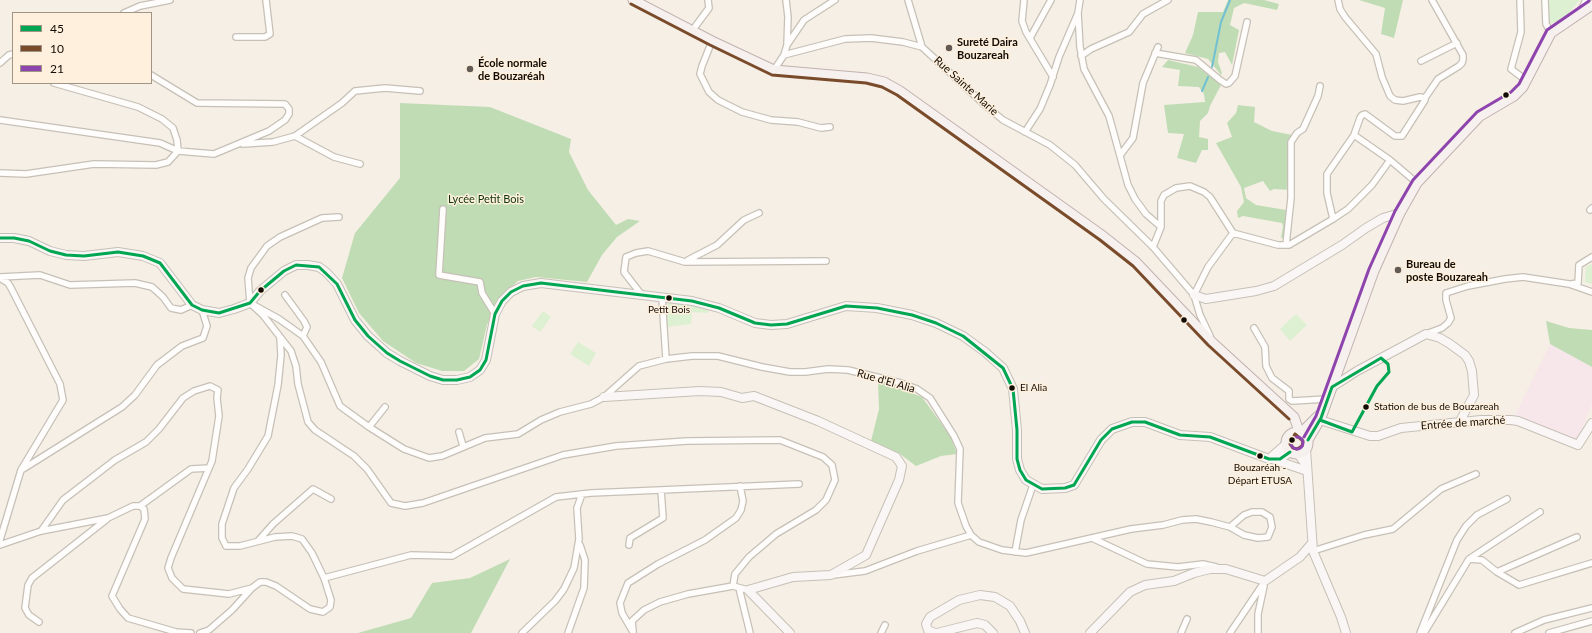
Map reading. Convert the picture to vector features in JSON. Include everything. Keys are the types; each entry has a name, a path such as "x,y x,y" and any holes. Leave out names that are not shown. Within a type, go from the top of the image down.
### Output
{"main road":[{"path":"633,0 712,41 774,70 867,78 884,82 900,91 1103,236 1136,262 1212,342 1294,417 1318,419"},
{"path":"1318,419 1297,432 1287,436 1291,451 1307,445 1332,387 1364,296 1400,213 1417,183 1480,116 1514,96 1526,81 1551,33 1592,5"},
{"path":"1294,417 1297,432 1307,445"}],"street":[{"path":"126,12 140,6 170,0"},
{"path":"236,37 265,37 270,34 266,0"},
{"path":"692,31 709,8 708,0"},
{"path":"786,0 788,17 787,45"},
{"path":"774,70 784,54 787,45 804,20 835,0"},
{"path":"908,0 922,47"},
{"path":"1024,0 1022,21 1052,77"},
{"path":"1030,38 1051,0"},
{"path":"1080,0 1078,14 1084,69 1109,116 1121,154 1128,185 1135,199 1146,214 1161,227"},
{"path":"1082,56 1091,49 1129,32 1143,14 1168,0"},
{"path":"1338,0 1340,9 1345,17 1376,54 1382,77 1390,96 1395,100 1403,101 1420,97 1425,98"},
{"path":"1333,220 1327,193 1327,174 1354,135 1362,115 1365,114 1396,136 1402,136 1424,104 1425,98 1438,79 1462,63 1463,54 1432,0"},
{"path":"1520,0 1521,32 1511,69 1526,81"},
{"path":"1545,0 1546,24 1551,33"},
{"path":"1579,15 1586,0"},
{"path":"1025,132 1040,109 1078,14"},
{"path":"1155,53 1196,60 1220,80 1226,84 1229,83 1235,76 1247,22"},
{"name":"Rue Sainte Marie","path":"784,54 845,39 871,38 903,42 922,47 986,106 1004,120 1050,145 1075,165 1104,199 1153,247 1194,295 1200,316 1212,342"},
{"path":"712,41 700,74 709,92 718,100 742,112 771,120 798,122 821,128 830,127"},
{"path":"1421,61 1457,43"},
{"path":"1121,154 1133,138 1143,82 1158,47"},
{"path":"0,63 8,55 12,54"},
{"path":"0,120 160,143 178,151 214,154 269,131 285,120 289,114 289,109 284,104 197,103 152,76"},
{"path":"0,173 26,174 94,164 156,166 168,162 178,151 178,140 173,128 162,119 138,107 58,84"},
{"path":"1286,245 1291,198 1291,142 1296,133 1303,129 1318,96 1320,86"},
{"path":"239,144 273,142 295,136 342,103 355,91 385,88 420,91"},
{"path":"1354,135 1390,160 1417,183"},
{"path":"295,136 334,157 360,164"},
{"path":"1153,247 1161,227 1161,201 1164,195 1176,188 1190,186 1204,192 1210,197 1233,233 1286,245 1296,242 1333,220 1364,194 1390,160"},
{"path":"443,209 440,275 480,282 482,293 495,314"},
{"path":"685,262 717,245 744,220 759,212"},
{"path":"1233,233 1208,267 1194,295 1206,299 1223,297 1274,286 1342,245 1366,228 1384,218 1400,213"},
{"path":"339,217 322,218 280,237 267,246 251,268 248,278 250,303 264,315 291,351 296,366 298,384 308,422 315,430 354,456 367,469 391,503 405,506 423,503 563,455 616,446 687,441 780,440 823,457 832,465 835,480 826,500 816,510 776,534 748,557 735,574 736,587 750,633"},
{"path":"0,238 14,238 29,241 50,251 66,255 84,256 118,252 143,256 160,263 192,305 202,310 218,312 234,309 250,303 260,291 284,271 296,265 319,267 328,273 337,284 355,320 368,336 387,353 430,376 443,380 457,380 470,377 480,370 486,360 495,314 502,301 511,292 523,286 541,283 692,301 719,308 755,323 771,325 787,324 846,306 877,308 912,315 936,323 963,336 1004,368 1013,389 1017,430 1017,459 1020,470 1026,480 1042,489 1065,488 1074,485 1101,440 1112,429 1132,422 1145,422 1180,435 1210,437 1272,459 1306,468"},
{"path":"641,294 624,272 626,257 636,253 648,251 685,262 826,261"},
{"path":"1332,387 1357,371 1426,334 1442,328 1451,318 1446,300 1446,293 1485,282 1523,277 1578,284 1579,265 1592,257"},
{"path":"0,278 40,275 70,284 135,283 152,286 171,308 181,310 192,305"},
{"path":"0,278 8,283 11,288 60,384 63,400 22,470 0,540"},
{"path":"1569,284 1592,292"},
{"path":"250,303 279,319 303,336 306,327 304,321 285,295"},
{"path":"662,298 666,359"},
{"path":"22,470 122,407 135,395 157,365 182,346 203,338 207,326 202,310"},
{"path":"1254,328 1259,340 1265,347 1266,366 1272,378 1289,391 1289,399 1292,401 1327,399"},
{"path":"1426,334 1440,338 1450,344 1469,361 1472,371 1474,395 1459,423"},
{"name":"Rue d'El Alia","path":"303,336 321,362 340,406 369,427 404,449 429,458 442,456 485,438 518,434 541,420 560,412 591,404 604,397 639,366 666,359 692,356 718,356 790,372 806,372 828,369 848,370 901,383 917,389 930,398 954,436 960,449 958,503 971,536"},
{"path":"200,633 209,630 260,582 266,582 276,586 310,609 323,612 330,607 331,600 324,578 312,553 302,539 292,536 275,537 240,546 226,546 222,538 222,524 234,488 252,463 268,436 278,385 281,355 280,338"},
{"path":"41,530 63,500 115,460 146,442 159,429 183,398 194,391 210,386 218,390 217,398 219,416 217,439 209,468 168,568 172,578 180,587 194,591 229,594 252,588"},
{"path":"604,397 700,391 721,392 742,398 754,396 818,422 896,457 902,466 899,480 866,555 831,576"},
{"path":"369,427 385,407"},
{"name":"Entrée de marché","path":"1318,419 1370,436 1378,436 1401,428 1500,420 1518,421 1578,445 1592,423"},
{"path":"459,432 463,446"},
{"path":"1307,445 1306,468 1312,547 1341,617 1346,633"},
{"path":"1272,459 1280,459 1291,451 1306,468"},
{"path":"39,622 30,615 25,608 28,585 32,578 108,518 133,506 143,506 191,469 209,468"},
{"path":"1230,633 1265,581 1312,547 1364,534 1393,529 1441,489 1476,474"},
{"path":"324,578 411,555 452,556 556,498 582,494 799,484"},
{"path":"1015,552 1021,520 1033,485"},
{"path":"633,632 622,613 620,603 628,582 658,564 705,540 736,518 741,510 743,501 740,486"},
{"path":"258,541 273,524 298,504 313,489 331,499"},
{"path":"629,545 630,538 663,518 661,490"},
{"path":"568,633 584,588 586,572 585,560 579,543 576,518 577,508 582,494"},
{"path":"1420,633 1458,540 1466,526 1477,516 1507,499"},
{"path":"143,506 145,519 112,596 128,618 182,633 190,633"},
{"path":"633,632 632,621 644,610 660,602 688,594 736,587 748,590 793,577 831,576 865,571 917,551 971,536 979,542 1002,550 1026,553 1131,529 1163,526 1182,520 1196,519 1230,527 1244,535 1258,538 1268,537 1272,527 1270,517 1262,512 1244,515 1230,527"},
{"path":"1424,633 1469,559 1540,512"},
{"path":"0,545 41,530 108,518"},
{"path":"1497,572 1577,537"},
{"path":"1092,538 1147,564 1178,567 1203,564 1226,569 1265,581"},
{"path":"522,633 555,601 564,589 574,568 579,543"},
{"path":"1469,559 1482,560 1497,572 1519,585 1592,564"},
{"path":"1090,633 1130,592 1145,586 1174,581 1194,573 1210,569 1226,569"},
{"path":"1258,633 1258,614 1265,581"},
{"path":"748,590 790,633"},
{"path":"993,633 985,625 977,623 936,633 928,630 926,624 930,618 959,600 980,595 995,596 1010,606 1020,620 1025,633"},
{"path":"1429,611 1441,605"},
{"path":"1516,633 1544,620 1592,608"},
{"path":"1181,633 1187,619"},
{"path":"1549,633 1592,621"},
{"path":"881,633 885,625"}],"shaded area":[{"path":"1550,344 1592,367 1592,404 1578,440 1515,415"}],"green space":[{"path":"1228,0 1264,0 1279,4 1277,10 1244,3 1234,8 1230,25 1239,30 1232,65 1225,52 1219,53 1218,62 1222,73 1221,75 1208,59 1185,53 1193,35 1198,12 1223,12"},
{"path":"1359,0 1403,0 1394,38 1381,34 1385,8"},
{"path":"1547,0 1580,0 1569,13 1556,23 1549,23"},
{"path":"1168,60 1198,67 1221,85 1208,113 1200,121 1199,137 1208,139 1208,150 1202,150 1196,163 1177,158 1184,134 1168,133 1164,105 1205,102 1204,94 1199,87 1178,86 1180,70 1162,67"},
{"name":"Lycée Petit Bois","path":"400,103 490,107 571,139 569,152 588,190 616,225 628,219 640,221 617,237 602,255 587,282 536,277 518,281 498,299 487,325 479,359 464,371 442,371 416,363 383,341 359,313 342,278 355,233 400,178"},
{"path":"1238,105 1255,107 1254,122 1272,131 1292,135 1289,146 1290,190 1274,189 1270,191 1263,181 1244,188 1246,198 1256,205 1286,210 1284,238 1281,238 1282,223 1243,216 1238,218 1237,211 1244,202 1241,187 1216,143 1232,137 1227,123 1236,113"},
{"path":"1592,264 1592,284 1585,282 1586,267"},
{"path":"668,303 692,304 709,308 708,313 692,312 691,324 667,327 666,309"},
{"path":"543,311 551,317 540,332 532,326"},
{"path":"1296,314 1307,325 1290,341 1280,329"},
{"path":"1546,321 1569,328 1592,330 1592,367 1550,344"},
{"path":"578,342 596,353 589,366 570,354"},
{"path":"878,380 922,397 951,437 957,454 941,456 916,466 900,454 871,441 879,409"},
{"path":"510,559 471,633 358,633 411,618 432,583 470,578"}],"waterway":[{"path":"1212,67 1221,22 1230,0"},
{"path":"1202,91 1208,77"}],"transit line":[{"name":"21","path":"1304,437 1316,416 1369,269 1395,211 1413,180 1477,112 1511,92 1519,84 1547,30 1589,1"},
{"name":"10","path":"631,4 772,75 866,83 882,87 897,95 1100,240 1133,266 1208,345 1289,419"},
{"name":"45","path":"0,238 14,238 29,241 50,251 66,255 84,256 118,252 143,256 160,263 192,305 202,310 219,313 250,303 260,291 284,271 296,265 319,267 337,284 355,320 368,336 387,353 400,361 430,376 443,380 457,380 470,377 480,370 486,360 495,314 502,301 511,292 523,286 541,283 692,301 719,308 755,323 771,325 787,324 846,306 877,308 912,315 936,323 963,336 1003,368 1013,389 1017,430 1017,459 1020,470 1026,480 1042,489 1065,488 1074,485 1101,440 1112,429 1132,422 1145,422 1180,435 1210,437 1269,459 1280,459 1290,452"},
{"name":"45","path":"1308,440 1321,418 1332,387 1381,358 1388,364 1389,372 1377,386 1352,432 1320,420"},
{"name":"10","path":"1295,434 1303,441 1302,446 1297,449 1293,448 1290,444 1295,434"},
{"name":"21","path":"1299,437 1302,438 1303,443 1302,448 1295,449 1292,448 1291,441 1292,438 1299,437"}],"place":[{"name":"Sureté Daira Bouzareah","path":"949,48"},
{"name":"École normale de Bouzaréah","path":"470,69"},
{"name":"Bureau de poste Bouzareah","path":"1398,270"},
{"name":"Petit Bois","path":"669,298"},
{"name":"El Alia","path":"1012,388"},
{"name":"Station de bus de Bouzareah","path":"1366,407"},
{"name":"Bouzaréah - Départ ETUSA","path":"1260,456"}]}
